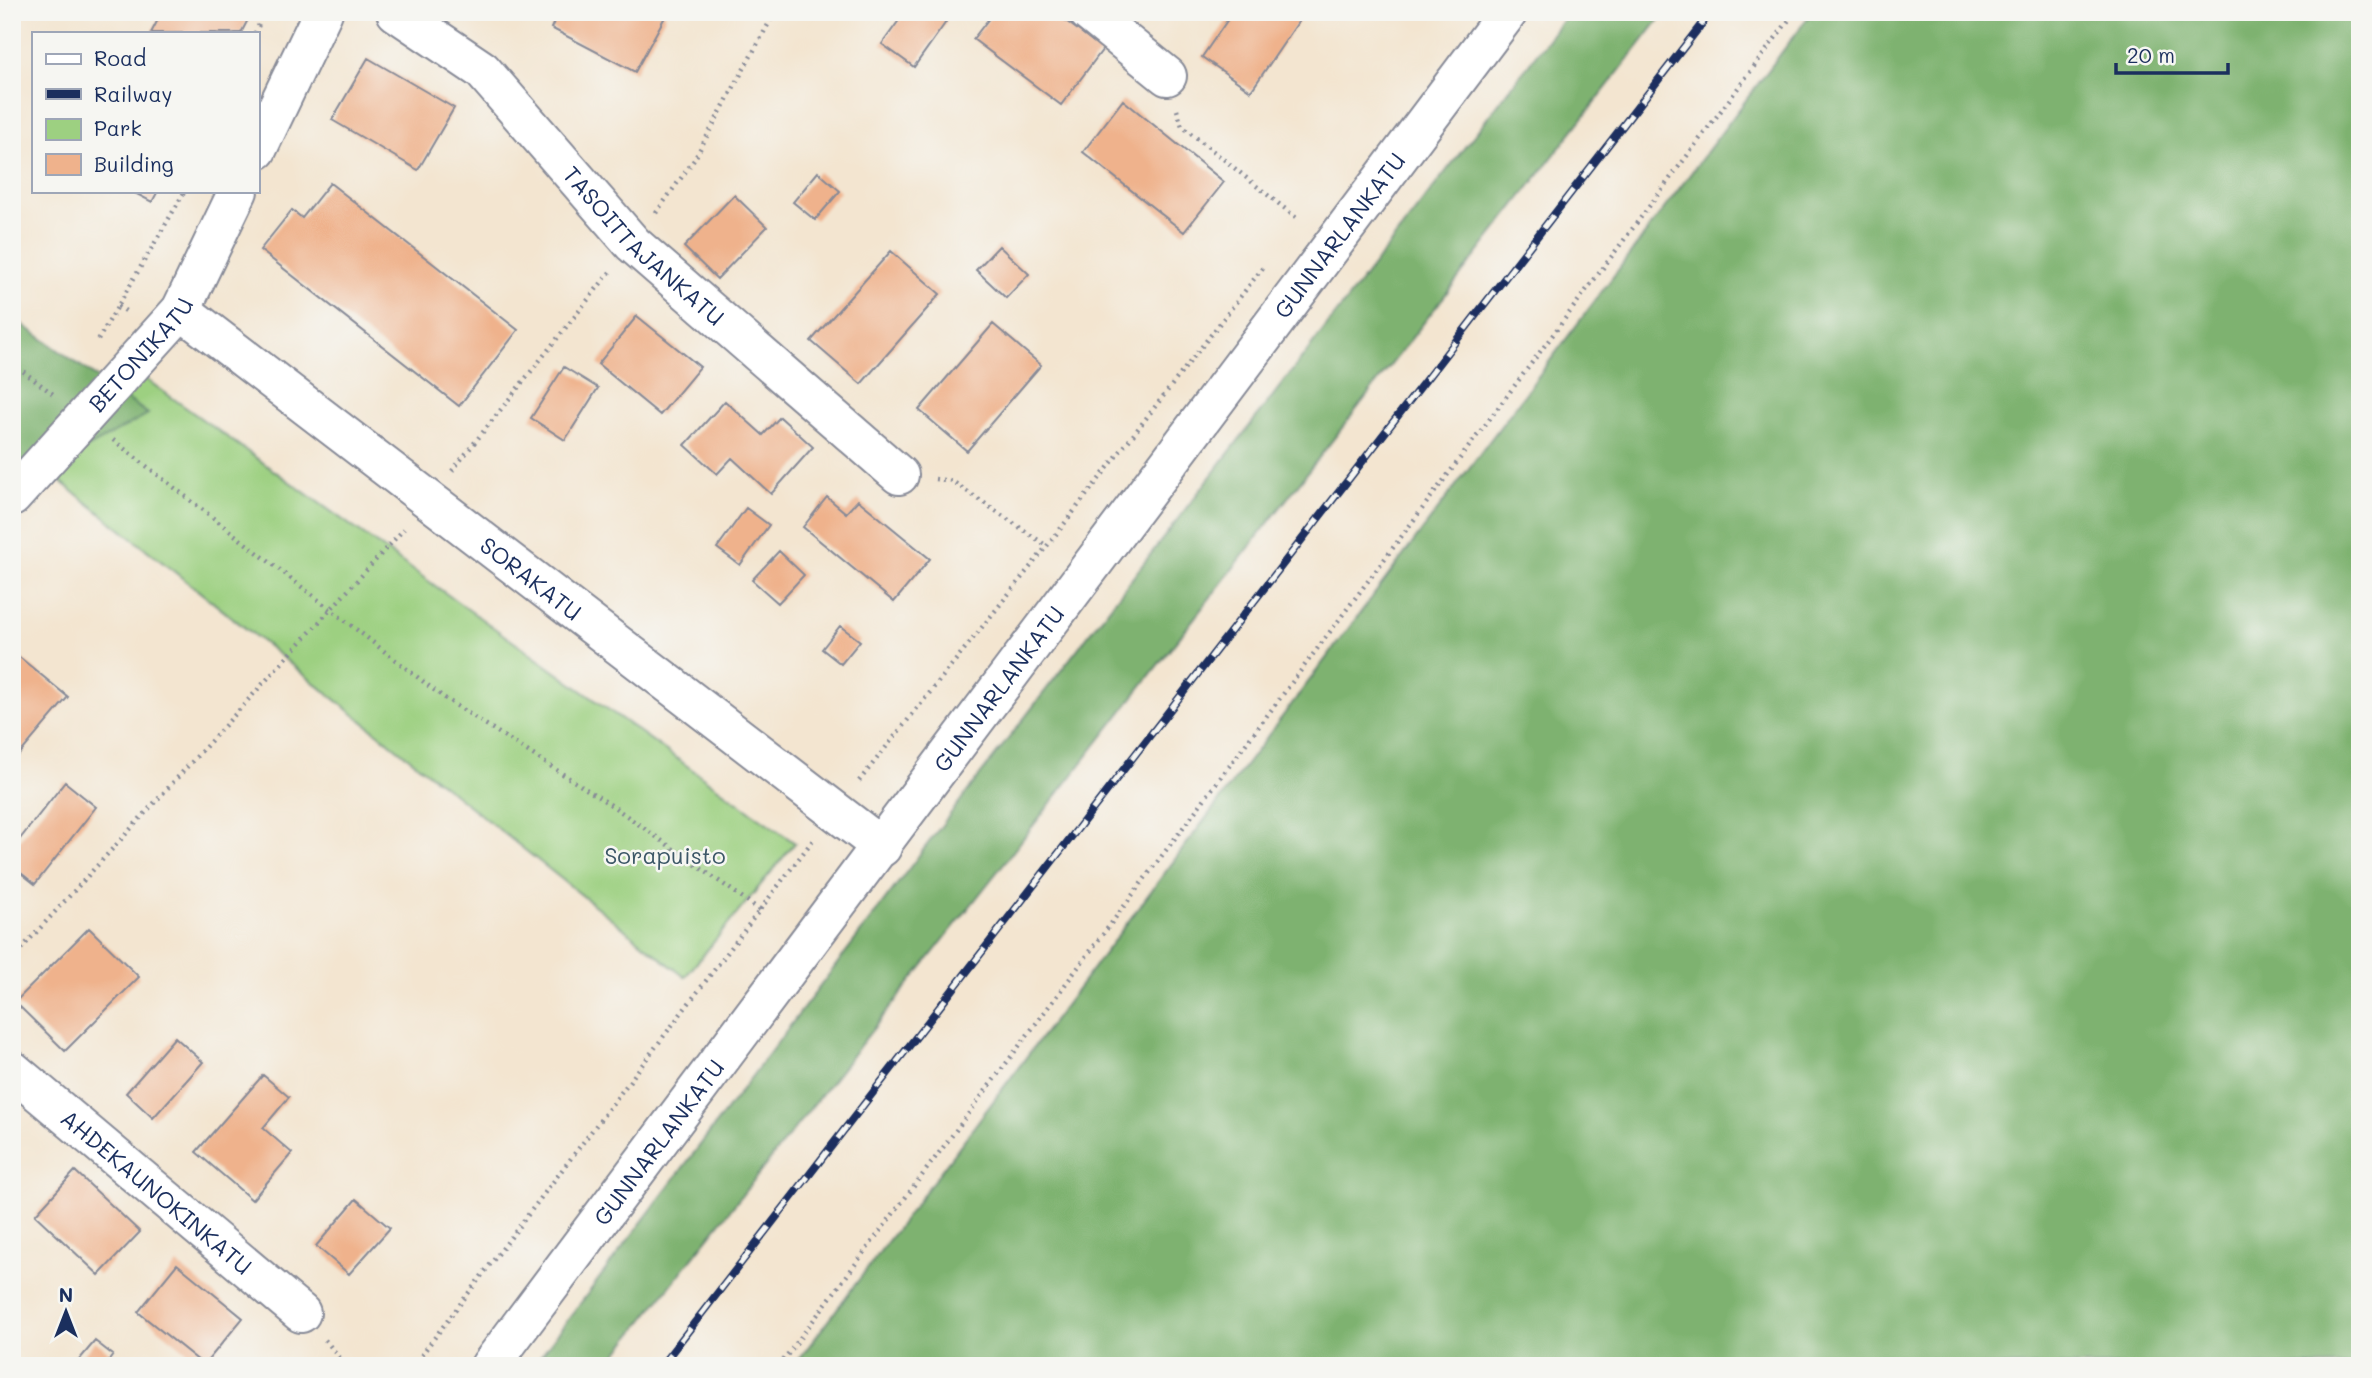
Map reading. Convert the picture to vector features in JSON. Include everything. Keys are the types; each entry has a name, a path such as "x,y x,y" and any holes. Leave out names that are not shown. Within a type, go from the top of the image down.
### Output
{"street":[{"path":"259,146 323,12"},
{"name":"TASOITTAJANKATU","path":"396,12 482,70 633,244 899,475"},
{"path":"1088,12 1167,76"},
{"name":"GUNNARLANKATU","path":"490,1366 1508,12"},
{"name":"BETONIKATU","path":"12,496 181,310 238,192"},
{"name":"SORAKATU","path":"181,310 882,847"},
{"name":"AHDEKAUNOKINKATU","path":"12,1070 301,1313"}],"path":[{"path":"256,32 265,12"},
{"path":"779,1366 1795,12"},
{"path":"1167,76 1182,126 1299,220 1308,209"},
{"path":"98,342 184,192"},
{"path":"413,1366 835,811 1047,546 1265,264"},
{"path":"12,363 443,697 614,807 760,909"},
{"path":"899,475 952,481 1047,546"}],"green space":[{"path":"1569,12 1665,12 1001,867 607,1366 533,1366 951,813"},
{"path":"1812,12 2360,12 2360,1366 794,1366"},
{"path":"12,317 148,414 12,490"},
{"name":"Sorapuisto","path":"143,377 795,843 685,977 55,477"}],"building":[{"path":"162,12 252,12 242,32 152,32"},
{"path":"559,12 661,12 666,15 635,72 551,28"},
{"path":"905,12 932,12 946,22 914,67 882,44"},
{"path":"994,12 1054,12 1103,49 1061,105 973,39"},
{"path":"1233,12 1305,12 1251,91 1202,57"},
{"path":"368,58 454,108 418,170 332,120"},
{"path":"1123,100 1224,182 1184,232 1083,152"},
{"path":"818,172 840,191 815,220 793,202"},
{"path":"330,183 518,330 459,406 260,250 292,210 302,218"},
{"path":"133,192 157,192 152,202"},
{"path":"734,195 767,227 717,279 684,247"},
{"path":"999,246 1029,274 1006,298 976,270"},
{"path":"891,251 940,294 861,384 811,341"},
{"path":"637,316 700,367 660,415 598,364"},
{"path":"993,324 1041,365 967,451 919,410"},
{"path":"564,367 598,388 565,440 531,418"},
{"path":"725,401 763,435 780,417 813,447 771,494 732,458 717,474 685,445"},
{"path":"827,497 846,513 858,500 930,559 894,602 803,527"},
{"path":"746,508 769,525 740,565 717,548"},
{"path":"779,551 804,575 778,603 752,580"},
{"path":"840,626 860,641 841,664 822,649"},
{"path":"12,651 68,697 12,763"},
{"path":"65,782 96,807 35,884 12,866 12,849"},
{"path":"89,928 139,977 65,1051 15,1002"},
{"path":"175,1037 203,1062 153,1118 126,1093"},
{"path":"263,1075 289,1097 263,1128 292,1153 252,1200 196,1152"},
{"path":"75,1171 140,1232 99,1275 35,1215"},
{"path":"356,1199 390,1228 349,1274 316,1246"},
{"path":"177,1264 243,1318 204,1365 138,1312"},
{"path":"95,1341 113,1355 105,1366 74,1366"}],"railway":[{"path":"661,1366 1711,12"}]}
